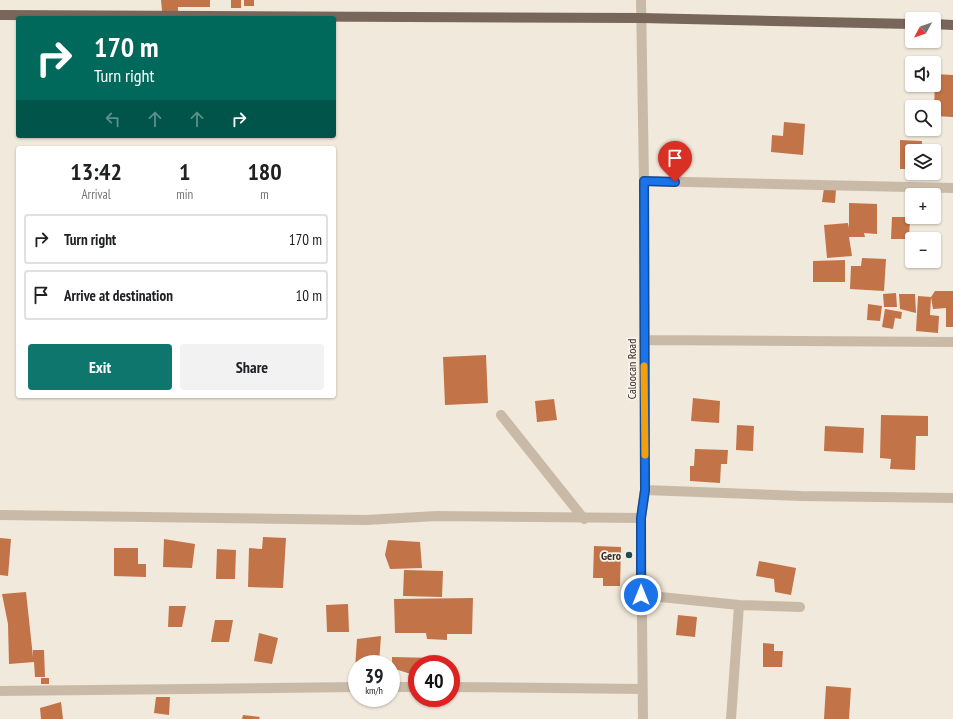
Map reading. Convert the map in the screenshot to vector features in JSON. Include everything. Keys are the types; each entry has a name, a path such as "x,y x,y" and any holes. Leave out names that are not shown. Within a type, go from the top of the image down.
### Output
{"main road":[{"path":"0,15 214,16"},
{"path":"336,17 641,18 905,24"},
{"path":"941,24 953,25"}],"street":[{"name":"Caloocan Road","path":"641,0 644,181 645,490 641,518 643,719"},
{"path":"644,181 953,188"},
{"path":"644,340 953,342"},
{"path":"501,415 584,519"},
{"path":"645,490 801,496 953,498"},
{"path":"0,515 366,520 438,516 584,519 641,518"},
{"path":"641,595 739,605 800,607"},
{"path":"731,719 739,605"},
{"path":"0,690 348,687"},
{"path":"460,687 642,689"}],"building":[{"path":"161,0 210,0 210,7 178,7 178,11 162,11"},
{"path":"231,0 241,0 241,8 231,8"},
{"path":"244,0 254,0 254,6 244,6"},
{"path":"941,74 953,75 953,117 941,116 941,100 934,100 935,92 941,92"},
{"path":"784,122 805,124 803,155 771,152 772,135 783,136"},
{"path":"900,140 922,141 922,144 905,144 905,169 900,169"},
{"path":"824,188 836,189 835,203 822,202"},
{"path":"849,203 877,204 877,234 864,233 865,237 849,237 852,256 827,258 824,225 848,223 849,228"},
{"path":"892,217 905,217 905,224 910,224 909,232 905,232 905,239 891,239"},
{"path":"862,258 886,259 884,291 850,289 851,266 861,266"},
{"path":"845,260 845,282 813,282 813,261"},
{"path":"935,291 953,291 953,327 946,327 946,308 933,309 931,297"},
{"path":"896,293 897,307 884,307 883,294"},
{"path":"899,294 915,294 916,313 900,309"},
{"path":"918,296 931,297 930,315 939,316 938,333 916,331"},
{"path":"868,304 882,306 880,321 867,320"},
{"path":"885,309 902,312 901,319 895,318 893,329 882,327"},
{"path":"486,355 488,403 445,405 443,357"},
{"path":"693,398 720,401 719,423 691,421"},
{"path":"554,399 557,420 537,422 535,401"},
{"path":"881,415 928,416 928,436 916,436 915,470 890,469 891,459 880,458"},
{"path":"737,425 754,426 753,451 736,450"},
{"path":"825,426 864,428 863,453 824,451"},
{"path":"695,449 728,450 727,464 721,464 720,483 690,481 690,466 694,466"},
{"path":"263,537 286,538 283,588 248,587 249,548 262,549"},
{"path":"0,538 11,539 8,576 0,575"},
{"path":"164,539 195,544 192,568 163,567"},
{"path":"388,540 420,542 422,568 390,569 385,555"},
{"path":"594,546 621,547 620,586 603,586 603,578 593,578"},
{"path":"114,548 138,548 138,564 146,564 146,577 114,576"},
{"path":"217,549 236,550 235,579 216,579"},
{"path":"759,561 796,568 791,595 775,592 774,579 756,576"},
{"path":"404,570 443,571 442,597 403,596"},
{"path":"26,592 33,657 33,650 44,650 45,677 35,677 34,662 9,664 8,624 2,594"},
{"path":"473,598 472,634 447,634 447,640 427,639 426,633 395,633 394,599"},
{"path":"348,604 349,632 327,632 326,605"},
{"path":"169,606 186,606 182,627 168,627"},
{"path":"678,615 697,617 695,637 676,635"},
{"path":"215,620 233,620 229,642 211,642"},
{"path":"259,633 278,638 272,664 254,661"},
{"path":"381,636 380,655 356,655 357,639"},
{"path":"763,643 774,644 774,651 783,651 782,667 763,667"},
{"path":"400,657 408,657 408,673 400,671"},
{"path":"41,678 49,678 49,684 41,684"},
{"path":"826,686 851,688 849,719 824,719"},
{"path":"156,697 170,697 169,715 154,713"},
{"path":"61,702 63,719 41,719 40,708"},
{"path":"243,715 260,717 259,719 242,719"}],"slow traffic":[{"path":"644,366 645,455"}],"place":[{"name":"Gero","path":"629,555"}],"route":[{"path":"641,595 641,518 645,490 644,181 675,182"}]}
